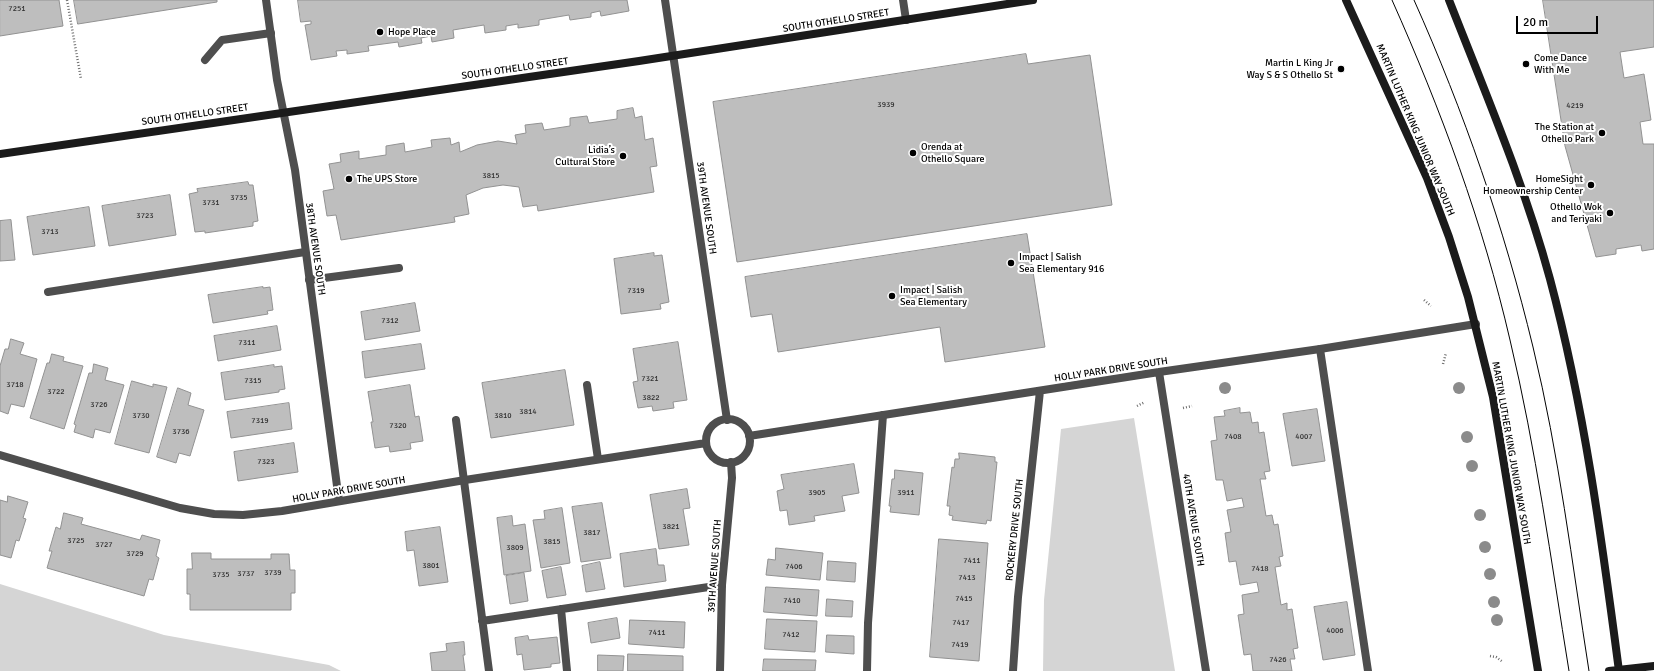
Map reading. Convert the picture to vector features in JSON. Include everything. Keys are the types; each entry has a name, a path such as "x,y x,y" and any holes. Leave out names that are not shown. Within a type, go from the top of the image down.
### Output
{"main road":[{"name":"SOUTH OTHELLO STREET","path":"0,154 673,56 906,20 998,3 1033,0"},
{"name":"MARTIN LUTHER KING JUNIOR WAY SOUTH","path":"1346,0 1427,178 1452,244 1476,324 1500,432 1538,671"},
{"path":"1449,0 1524,194 1560,317 1570,363 1594,499 1619,670"},
{"path":"1609,671 1654,666"}],"street":[{"name":"38TH AVENUE SOUTH","path":"266,0 277,80 295,170 339,501"},
{"name":"39TH AVENUE SOUTH","path":"665,0 727,420"},
{"path":"903,0 906,20"},
{"path":"204,60 222,40 271,33"},
{"path":"48,292 305,252"},
{"path":"309,280 399,268"},
{"name":"HOLLY PARK DRIVE SOUTH","path":"749,436 1476,324"},
{"path":"1320,349 1368,671"},
{"name":"40TH AVENUE SOUTH","path":"1159,372 1206,671"},
{"path":"587,385 598,460"},
{"name":"ROCKERY DRIVE SOUTH","path":"1013,671 1018,596 1040,391"},
{"path":"867,671 868,623 883,415"},
{"path":"731,419 744,426 749,436 749,447 746,454 741,459 731,462 720,462 714,458 710,454 706,443 707,433 716,422 731,419"},
{"path":"456,420 489,671"},
{"name":"HOLLY PARK DRIVE SOUTH","path":"0,455 180,508 214,514 243,515 282,511 465,480 706,443"},
{"name":"39TH AVENUE SOUTH","path":"720,671 722,585 732,478 731,462"},
{"path":"482,621 722,585"},
{"path":"561,609 567,671"}],"path":[{"path":"67,0 81,79"},
{"path":"1424,300 1431,306"},
{"path":"1443,364 1446,353"},
{"path":"1137,406 1146,401"},
{"path":"1183,408 1192,406"},
{"path":"1490,656 1496,656 1503,662"}],"shaded area":[{"path":"1134,418 1175,671 1043,671 1044,600 1061,429"},
{"path":"0,584 164,635 329,665 341,671 0,671"}],"building":[{"path":"0,0 59,0 63,26 0,36"},
{"path":"74,0 217,0 217,2 78,24"},
{"name":"Hope Place","path":"298,0 627,0 629,11 601,16 600,11 591,13 591,17 570,20 569,15 539,20 539,25 518,28 518,24 506,26 506,30 485,33 484,25 453,30 454,38 432,42 431,36 421,38 422,43 399,47 398,42 368,46 369,51 347,54 347,50 336,51 337,56 311,60 305,25 311,24 311,21 301,22"},
{"name":"The Station at Othello Park","path":"1543,0 1654,0 1654,47 1620,52 1624,78 1644,74 1651,120 1640,122 1643,144 1654,144 1654,249 1642,251 1641,245 1616,249 1616,254 1596,257 1565,146"},
{"name":"Orenda at Othello Square","path":"1026,54 1028,64 1090,55 1112,205 737,262 713,102"},
{"path":"633,108 635,118 642,116 645,140 653,138 657,166 650,167 654,192 538,211 537,205 523,207 519,187 503,185 483,188 466,195 469,214 454,217 455,222 341,240 336,215 327,216 323,191 334,189 329,164 341,162 340,154 359,151 359,159 386,155 386,146 404,143 405,152 432,147 431,140 450,138 451,145 459,142 460,152 477,145 498,141 517,144 515,135 526,133 525,125 542,123 544,130 570,126 570,118 587,116 589,123 617,119 617,111"},
{"path":"248,182 249,185 253,185 258,221 253,222 253,226 205,233 205,231 195,232 189,194 198,192 197,189"},
{"path":"170,195 176,235 109,246 102,206"},
{"path":"89,207 95,246 33,255 27,217"},
{"path":"11,220 15,260 0,261 0,221"},
{"name":"Impact | Salish Sea Elementary","path":"1027,234 1045,347 945,362 940,327 778,352 772,314 751,317 745,277"},
{"path":"654,253 654,256 662,255 669,302 660,304 661,309 621,314 614,259"},
{"path":"270,287 273,310 267,311 268,314 213,323 208,295"},
{"path":"415,303 420,331 365,340 361,312"},
{"path":"277,326 281,350 218,361 214,336"},
{"path":"11,339 24,343 20,354 37,359 24,407 11,404 8,414 0,411 0,366 5,349 8,349"},
{"path":"678,342 687,400 673,402 674,408 653,411 652,406 638,408 633,382 638,381 633,349"},
{"path":"421,344 425,369 365,378 362,352"},
{"path":"52,354 64,357 63,361 83,366 64,429 30,418 47,363 49,363"},
{"path":"94,364 108,368 105,380 124,385 110,433 95,429 93,438 74,432 76,425 74,424 89,373 92,373"},
{"path":"274,365 274,367 282,366 285,389 279,390 279,392 225,400 221,373"},
{"path":"565,370 574,425 491,438 482,383"},
{"path":"132,381 153,387 153,384 167,387 149,453 115,444"},
{"path":"410,385 415,417 419,416 423,441 410,443 411,449 390,452 389,446 375,448 371,422 373,422 368,392"},
{"path":"178,388 191,393 188,405 204,410 190,456 179,453 176,463 157,457"},
{"path":"289,403 292,429 231,438 227,412"},
{"path":"1240,408 1240,413 1250,412 1252,423 1258,422 1259,433 1264,432 1270,471 1264,472 1266,479 1260,479 1266,516 1272,515 1274,525 1278,524 1283,556 1279,557 1281,566 1275,567 1281,605 1287,603 1287,610 1292,609 1298,648 1293,649 1295,659 1290,659 1292,671 1253,671 1251,654 1244,655 1238,615 1244,614 1242,595 1259,592 1257,582 1240,585 1236,561 1229,562 1225,533 1231,532 1227,510 1244,507 1242,498 1227,501 1223,480 1216,480 1211,441 1217,440 1214,417 1225,416 1224,411"},
{"path":"1317,409 1325,461 1292,466 1283,414"},
{"path":"294,443 298,472 238,481 234,452"},
{"path":"959,453 995,457 995,462 997,462 991,521 987,520 986,524 952,520 953,516 949,515 950,506 947,506 952,467 954,468 955,459 959,459"},
{"path":"854,464 859,493 842,496 845,511 814,516 815,521 789,525 787,510 780,511 777,491 784,489 781,475"},
{"path":"895,470 923,473 919,515 890,512 891,506 889,506 892,479 894,479"},
{"path":"687,489 690,508 683,509 689,545 659,549 650,495"},
{"path":"8,496 28,502 23,518 26,519 19,541 16,540 11,558 0,555 0,500 7,502"},
{"path":"602,503 611,558 581,562 572,507"},
{"path":"562,508 570,563 541,568 533,520 545,519 544,511"},
{"path":"64,513 83,518 81,524 140,540 142,535 160,540 156,556 159,558 153,580 149,579 144,596 47,568 52,551 49,551 56,527 60,529"},
{"path":"512,516 513,526 525,524 531,571 504,575 497,518"},
{"path":"440,527 448,582 419,586 414,550 407,551 405,532"},
{"path":"939,539 988,543 979,661 930,657"},
{"path":"776,548 823,553 820,580 766,575 768,559 775,560"},
{"path":"656,549 658,565 664,565 666,581 624,587 620,554"},
{"path":"192,553 211,553 211,559 271,559 271,554 289,554 290,570 295,570 295,593 291,593 291,610 190,610 190,594 187,594 187,569 192,569"},
{"path":"828,561 856,563 855,582 827,580"},
{"path":"600,562 605,589 586,592 582,566"},
{"path":"561,567 566,595 547,598 542,571"},
{"path":"524,573 528,601 510,604 506,576"},
{"path":"766,587 819,590 817,616 764,612"},
{"path":"827,599 853,601 852,617 826,616"},
{"path":"1347,602 1355,655 1323,660 1314,607"},
{"path":"617,618 620,638 591,643 588,623"},
{"path":"767,619 817,621 815,652 765,649"},
{"path":"630,620 685,622 684,648 629,644"},
{"path":"827,635 854,636 854,654 826,652"},
{"path":"528,636 529,640 557,637 560,663 551,664 551,667 524,670 522,654 517,655 515,638"},
{"path":"464,642 465,655 463,655 465,671 432,671 430,653 447,651 446,644"},
{"path":"628,654 683,656 683,671 628,671"},
{"path":"598,655 624,656 623,671 598,671"},
{"path":"764,659 816,660 815,671 763,671"}],"tram line":[{"path":"1392,0 1444,125 1474,210 1499,296 1528,422 1569,671"},
{"path":"1414,0 1466,127 1496,214 1522,302 1542,387 1558,468 1589,671"}],"place":[{"name":"Hope Place","path":"380,32"},
{"name":"Come Dance With Me","path":"1526,64"},
{"name":"Martin L King Jr Way S & S Othello St","path":"1341,69"},
{"name":"The Station at Othello Park","path":"1602,133"},
{"name":"Orenda at Othello Square","path":"913,153"},
{"name":"Lidia’s Cultural Store","path":"623,156"},
{"name":"The UPS Store","path":"349,179"},
{"name":"HomeSight Homeownership Center","path":"1591,185"},
{"name":"Othello Wok and Teriyaki","path":"1610,213"},
{"name":"Impact | Salish Sea Elementary 916","path":"1011,263"},
{"name":"Impact | Salish Sea Elementary","path":"892,296"}]}
